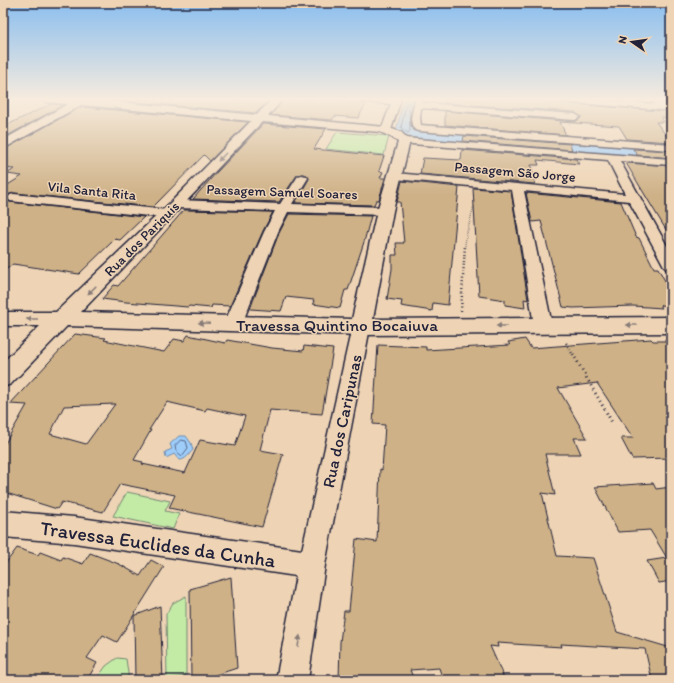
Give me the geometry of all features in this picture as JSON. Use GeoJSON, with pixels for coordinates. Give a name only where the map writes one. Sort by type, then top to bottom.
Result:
{"type":"FeatureCollection","features":[{"type":"Feature","properties":{"kind":"street"},"geometry":{"type":"LineString","coordinates":[[6,142],[26,131]]}},
{"type":"Feature","properties":{"kind":"street","name":"Rua dos Pariquis"},"geometry":{"type":"LineString","coordinates":[[3,378],[172,209],[248,131]]}},
{"type":"Feature","properties":{"kind":"street"},"geometry":{"type":"LineString","coordinates":[[388,131],[397,135],[404,141],[671,162]]}},
{"type":"Feature","properties":{"kind":"street"},"geometry":{"type":"LineString","coordinates":[[458,131],[671,147]]}},
{"type":"Feature","properties":{"kind":"street"},"geometry":{"type":"LineString","coordinates":[[582,131],[587,140]]}},
{"type":"Feature","properties":{"kind":"street","name":"Rua dos Caripunas"},"geometry":{"type":"LineString","coordinates":[[292,680],[312,565],[361,326],[385,211],[404,141]]}},
{"type":"Feature","properties":{"kind":"street"},"geometry":{"type":"LineString","coordinates":[[612,157],[632,198],[671,266]]}},
{"type":"Feature","properties":{"kind":"street","name":"Passagem São Jorge"},"geometry":{"type":"LineString","coordinates":[[395,176],[632,198]]}},
{"type":"Feature","properties":{"kind":"street"},"geometry":{"type":"LineString","coordinates":[[233,324],[271,232],[302,178]]}},
{"type":"Feature","properties":{"kind":"street"},"geometry":{"type":"LineString","coordinates":[[517,187],[543,325]]}},
{"type":"Feature","properties":{"kind":"street","name":"Vila Santa Rita"},"geometry":{"type":"LineString","coordinates":[[14,198],[172,209]]}},
{"type":"Feature","properties":{"kind":"street","name":"Passagem Samuel Soares"},"geometry":{"type":"LineString","coordinates":[[172,209],[284,207],[385,211]]}},
{"type":"Feature","properties":{"kind":"street","name":"Travessa Quintino Bocaiuva"},"geometry":{"type":"LineString","coordinates":[[3,319],[361,326],[671,325]]}},
{"type":"Feature","properties":{"kind":"street","name":"Travessa Euclides da Cunha"},"geometry":{"type":"LineString","coordinates":[[3,524],[74,530],[312,565]]}},
{"type":"Feature","properties":{"kind":"path"},"geometry":{"type":"LineString","coordinates":[[460,326],[466,236],[474,206]]}},
{"type":"Feature","properties":{"kind":"path"},"geometry":{"type":"LineString","coordinates":[[566,343],[613,424]]}},
{"type":"Feature","properties":{"kind":"green space"},"geometry":{"type":"Polygon","coordinates":[[[337,132],[389,136],[384,155],[326,149],[337,132]]]}},
{"type":"Feature","properties":{"kind":"green space"},"geometry":{"type":"Polygon","coordinates":[[[127,492],[170,501],[165,511],[179,514],[173,529],[113,516],[127,492]]]}},
{"type":"Feature","properties":{"kind":"green space"},"geometry":{"type":"Polygon","coordinates":[[[186,596],[186,676],[167,679],[166,614],[173,603],[186,596]]]}},
{"type":"Feature","properties":{"kind":"green space"},"geometry":{"type":"Polygon","coordinates":[[[117,658],[126,659],[129,680],[96,680],[106,666],[117,658]]]}},
{"type":"Feature","properties":{"kind":"water"},"geometry":{"type":"Polygon","coordinates":[[[396,131],[440,131],[671,151],[671,160],[417,139],[396,131]]]}},
{"type":"Feature","properties":{"kind":"water"},"geometry":{"type":"Polygon","coordinates":[[[179,436],[186,436],[191,443],[193,450],[187,457],[181,460],[179,460],[174,454],[166,458],[165,452],[172,449],[170,444],[179,436]]]}},
{"type":"Feature","properties":{"kind":"building"},"geometry":{"type":"Polygon","coordinates":[[[3,131],[16,131],[3,138],[3,131]]]}},
{"type":"Feature","properties":{"kind":"building"},"geometry":{"type":"Polygon","coordinates":[[[38,131],[239,131],[210,161],[204,155],[153,207],[14,193],[10,194],[7,199],[10,202],[144,217],[120,240],[115,239],[79,274],[13,264],[3,272],[3,188],[22,176],[7,174],[14,169],[3,168],[3,150],[38,131]]]}},
{"type":"Feature","properties":{"kind":"building"},"geometry":{"type":"Polygon","coordinates":[[[256,131],[325,131],[314,149],[384,156],[379,171],[383,172],[380,178],[385,178],[379,200],[376,200],[374,205],[295,203],[309,179],[307,175],[302,174],[297,175],[279,202],[193,199],[256,131]]]}},
{"type":"Feature","properties":{"kind":"building"},"geometry":{"type":"Polygon","coordinates":[[[516,131],[564,131],[566,135],[516,131]]]}},
{"type":"Feature","properties":{"kind":"building"},"geometry":{"type":"Polygon","coordinates":[[[622,131],[663,131],[671,142],[627,139],[622,131]]]}},
{"type":"Feature","properties":{"kind":"building"},"geometry":{"type":"Polygon","coordinates":[[[464,136],[570,144],[572,150],[463,141],[464,136]]]}},
{"type":"Feature","properties":{"kind":"building"},"geometry":{"type":"Polygon","coordinates":[[[633,149],[671,151],[671,158],[637,155],[633,149]]]}},
{"type":"Feature","properties":{"kind":"building"},"geometry":{"type":"Polygon","coordinates":[[[462,150],[576,159],[579,164],[537,160],[539,165],[531,165],[535,184],[420,174],[423,158],[461,160],[462,150]]]}},
{"type":"Feature","properties":{"kind":"building"},"geometry":{"type":"Polygon","coordinates":[[[626,163],[671,166],[671,238],[651,205],[626,163]]]}},
{"type":"Feature","properties":{"kind":"building"},"geometry":{"type":"Polygon","coordinates":[[[402,181],[459,187],[448,305],[433,303],[432,311],[401,306],[402,301],[387,299],[392,269],[392,255],[397,255],[396,243],[404,243],[400,202],[397,202],[402,181]]]}},
{"type":"Feature","properties":{"kind":"building"},"geometry":{"type":"Polygon","coordinates":[[[473,188],[511,191],[528,300],[524,299],[525,308],[505,305],[505,300],[479,296],[473,188]]]}},
{"type":"Feature","properties":{"kind":"building"},"geometry":{"type":"Polygon","coordinates":[[[526,193],[621,202],[636,237],[639,238],[654,268],[658,268],[671,292],[671,306],[660,305],[662,308],[633,306],[563,307],[541,221],[532,222],[526,193]]]}},
{"type":"Feature","properties":{"kind":"building"},"geometry":{"type":"Polygon","coordinates":[[[184,210],[273,212],[230,306],[212,305],[211,308],[188,307],[102,299],[114,285],[118,286],[184,210]]]}},
{"type":"Feature","properties":{"kind":"building"},"geometry":{"type":"Polygon","coordinates":[[[289,214],[371,216],[348,290],[345,290],[340,308],[313,304],[314,300],[286,297],[281,311],[250,309],[279,233],[289,214]]]}},
{"type":"Feature","properties":{"kind":"building"},"geometry":{"type":"Polygon","coordinates":[[[75,334],[106,338],[104,340],[164,352],[174,339],[184,341],[188,335],[225,343],[227,340],[272,348],[303,351],[304,346],[333,349],[322,414],[270,410],[260,450],[283,454],[262,527],[169,508],[175,495],[120,484],[103,512],[62,502],[57,509],[3,492],[3,447],[27,405],[10,404],[75,334]],[[167,402],[149,430],[151,430],[134,460],[143,462],[142,464],[185,473],[200,440],[235,446],[245,416],[207,408],[205,411],[167,402]],[[115,404],[64,406],[50,434],[86,444],[115,404]]]}},
{"type":"Feature","properties":{"kind":"building"},"geometry":{"type":"Polygon","coordinates":[[[525,339],[531,348],[651,339],[653,341],[671,341],[671,458],[632,459],[621,438],[633,438],[597,383],[558,388],[587,438],[574,438],[581,454],[545,454],[555,495],[542,493],[557,556],[593,558],[617,632],[671,648],[671,680],[652,680],[645,649],[561,644],[562,647],[497,643],[498,647],[490,646],[505,680],[443,680],[439,668],[410,670],[414,680],[339,680],[340,642],[344,611],[349,611],[356,539],[377,542],[380,469],[382,470],[385,425],[373,424],[378,345],[426,347],[426,350],[510,345],[508,342],[525,339]]]}},
{"type":"Feature","properties":{"kind":"building"},"geometry":{"type":"Polygon","coordinates":[[[653,483],[656,489],[671,487],[671,581],[659,583],[647,561],[667,558],[650,530],[618,532],[595,487],[653,483]]]}},
{"type":"Feature","properties":{"kind":"building"},"geometry":{"type":"Polygon","coordinates":[[[17,548],[38,555],[40,552],[61,560],[63,557],[83,564],[90,553],[119,564],[140,576],[151,560],[164,567],[117,642],[103,635],[87,658],[97,663],[87,680],[3,680],[3,567],[17,548]]]}},
{"type":"Feature","properties":{"kind":"building"},"geometry":{"type":"Polygon","coordinates":[[[231,577],[237,668],[200,680],[191,680],[190,589],[231,577]]]}},
{"type":"Feature","properties":{"kind":"building"},"geometry":{"type":"Polygon","coordinates":[[[160,606],[163,680],[135,680],[134,616],[160,606]]]}}]}
